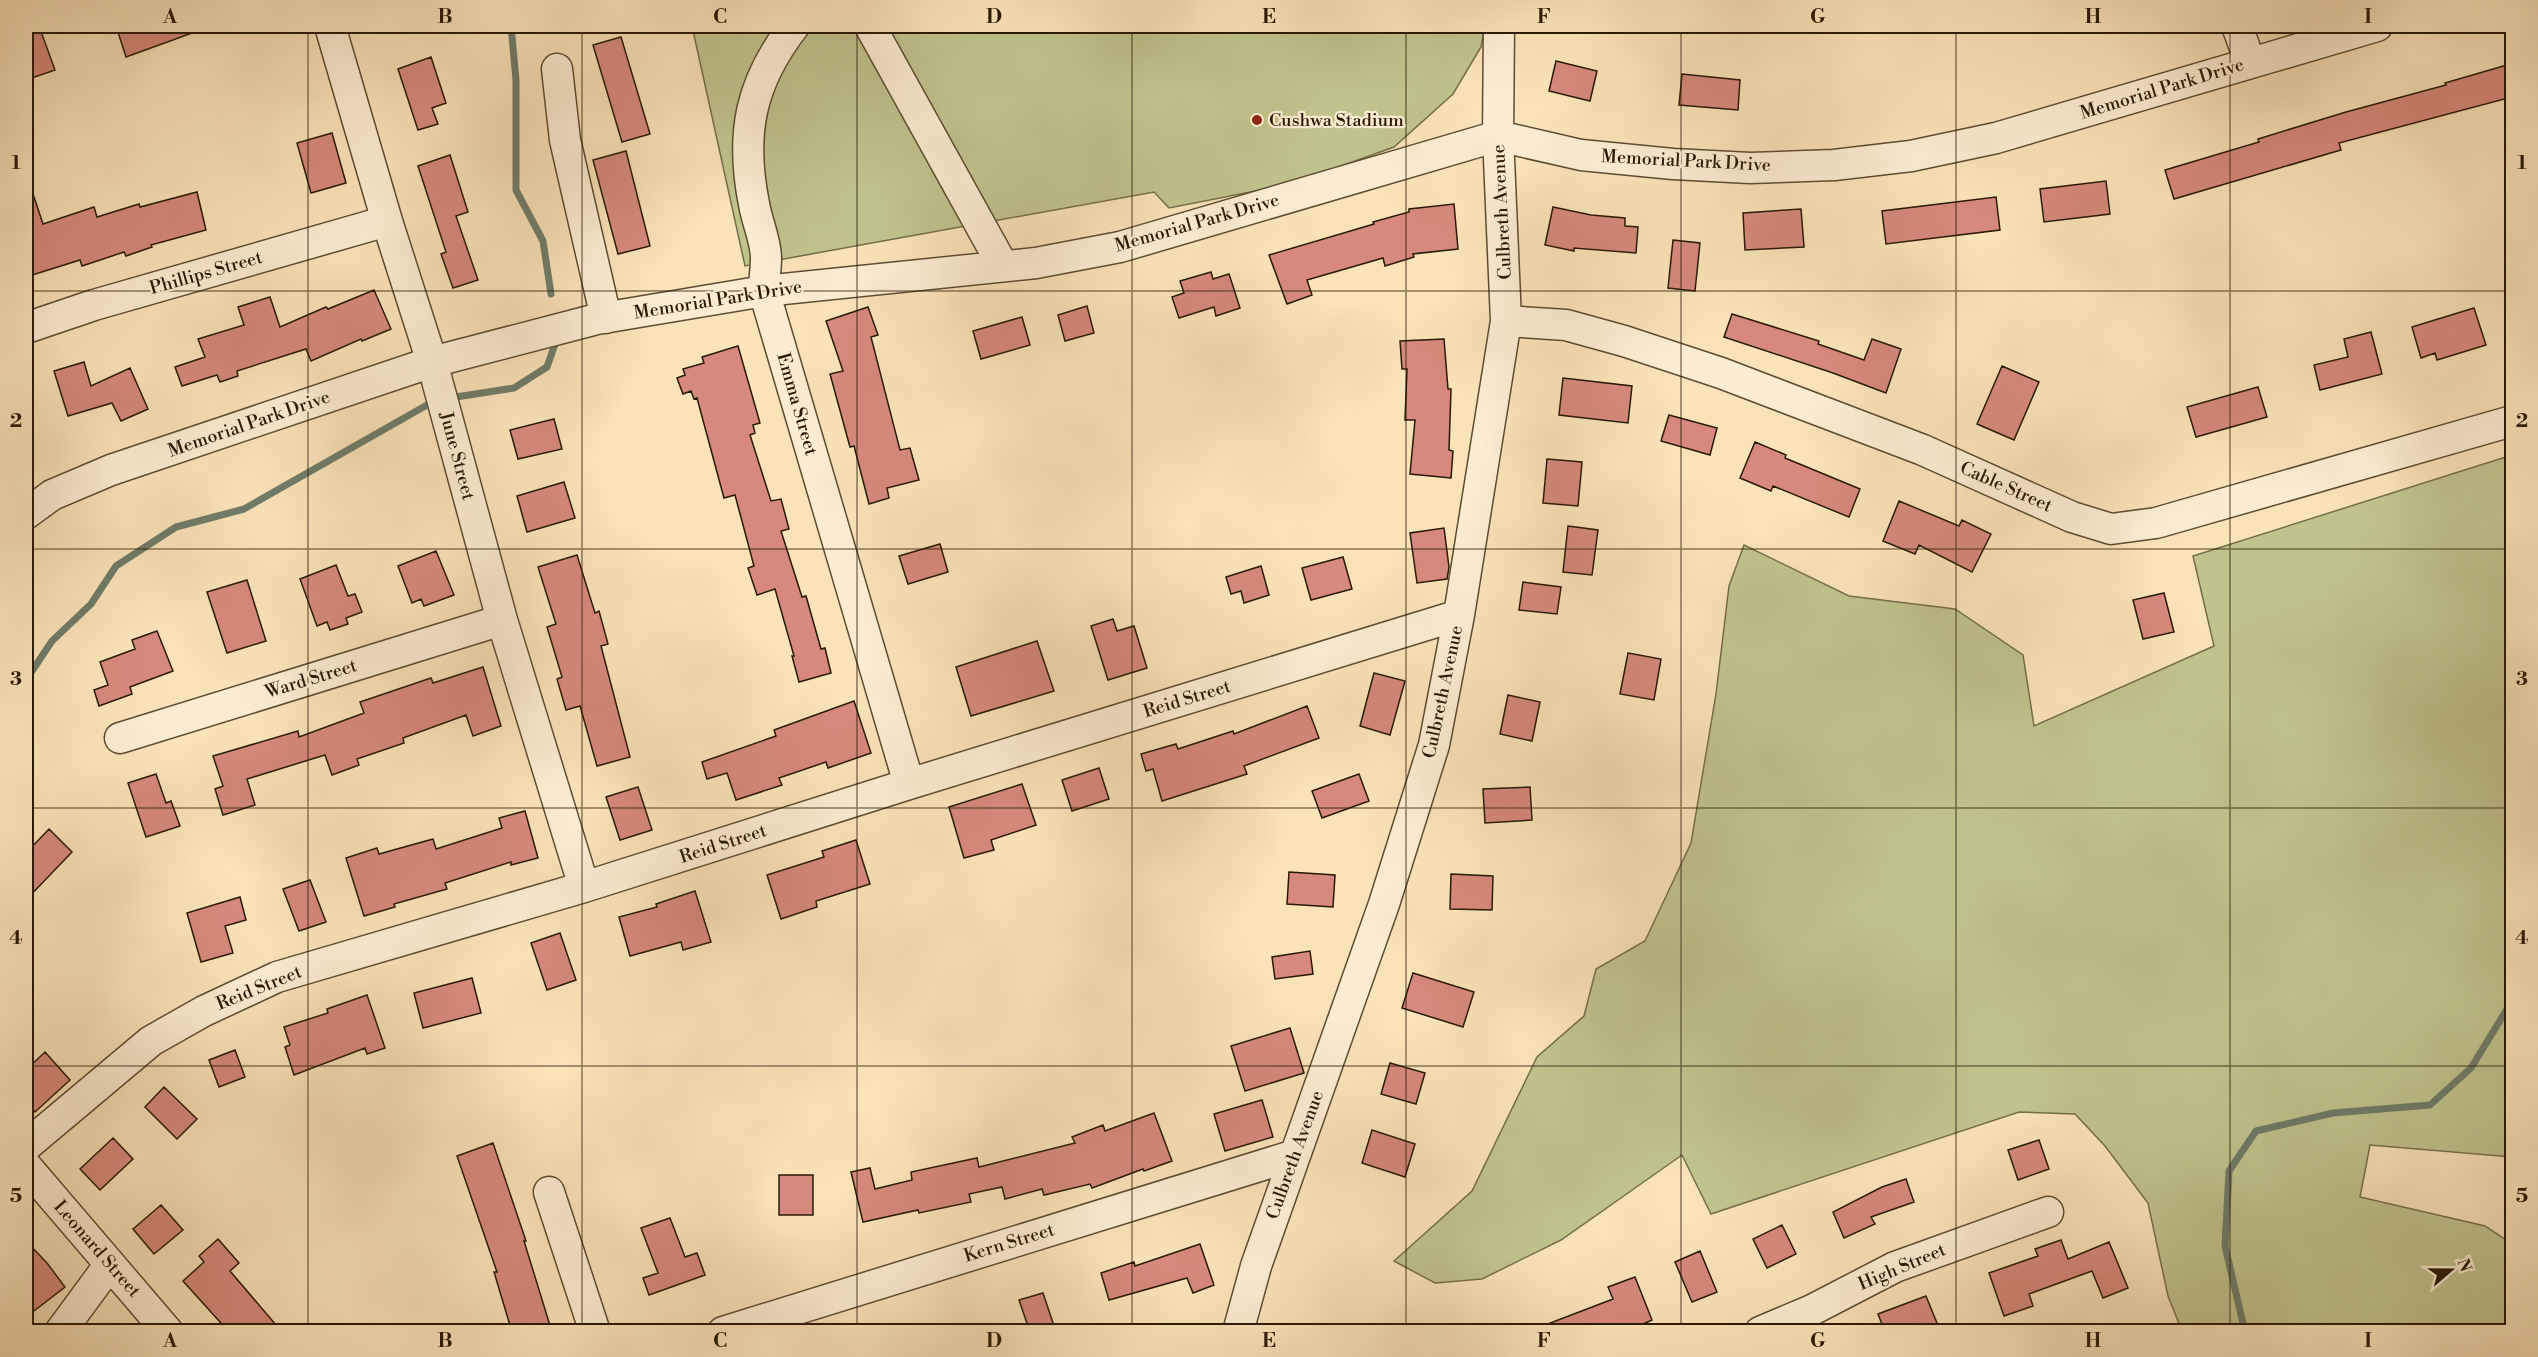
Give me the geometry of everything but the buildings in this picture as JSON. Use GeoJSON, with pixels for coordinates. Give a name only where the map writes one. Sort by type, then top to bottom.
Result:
{"type":"FeatureCollection","features":[{"type":"Feature","properties":{"kind":"street","name":"June Street"},"geometry":{"type":"LineString","coordinates":[[330,26],[387,221],[432,362],[502,620],[584,887]]}},
{"type":"Feature","properties":{"kind":"street","name":"Emma Street"},"geometry":{"type":"LineString","coordinates":[[794,26],[777,47],[757,91],[747,131],[753,203],[766,257],[764,291],[909,784]]}},
{"type":"Feature","properties":{"kind":"street"},"geometry":{"type":"LineString","coordinates":[[870,26],[1003,266]]}},
{"type":"Feature","properties":{"kind":"street","name":"Culbreth Avenue"},"geometry":{"type":"LineString","coordinates":[[1238,1332],[1256,1266],[1384,904],[1430,756],[1459,615],[1506,321],[1498,136],[1499,26]]}},
{"type":"Feature","properties":{"kind":"street"},"geometry":{"type":"LineString","coordinates":[[2237,26],[2250,62]]}},
{"type":"Feature","properties":{"kind":"street","name":"Memorial Park Drive"},"geometry":{"type":"LineString","coordinates":[[26,514],[51,495],[111,471],[432,362],[606,318],[764,291],[1036,263],[1120,247],[1498,136],[1581,155],[1673,164],[1750,168],[1834,165],[1911,156],[1996,138],[2377,26]]}},
{"type":"Feature","properties":{"kind":"street"},"geometry":{"type":"LineString","coordinates":[[557,69],[565,140],[606,318]]}},
{"type":"Feature","properties":{"kind":"street","name":"Phillips Street"},"geometry":{"type":"LineString","coordinates":[[26,328],[94,305],[387,221]]}},
{"type":"Feature","properties":{"kind":"street","name":"Cable Street"},"geometry":{"type":"LineString","coordinates":[[1506,321],[1566,325],[1624,341],[1721,373],[1923,450],[2072,517],[2111,529],[2156,523],[2512,421]]}},
{"type":"Feature","properties":{"kind":"street","name":"Reid Street"},"geometry":{"type":"LineString","coordinates":[[26,1146],[151,1041],[225,1001],[277,977],[584,887],[909,784],[1459,615]]}},
{"type":"Feature","properties":{"kind":"street","name":"Ward Street"},"geometry":{"type":"LineString","coordinates":[[120,738],[502,620]]}},
{"type":"Feature","properties":{"kind":"street","name":"Kern Street"},"geometry":{"type":"LineString","coordinates":[[723,1332],[1295,1155]]}},
{"type":"Feature","properties":{"kind":"street","name":"Leonard Street"},"geometry":{"type":"LineString","coordinates":[[26,1166],[168,1332]]}},
{"type":"Feature","properties":{"kind":"street"},"geometry":{"type":"LineString","coordinates":[[549,1192],[595,1332]]}},
{"type":"Feature","properties":{"kind":"street","name":"High Street"},"geometry":{"type":"LineString","coordinates":[[1760,1332],[1816,1321],[1894,1267],[2048,1212]]}},
{"type":"Feature","properties":{"kind":"street"},"geometry":{"type":"LineString","coordinates":[[60,1332],[110,1264]]}},
{"type":"Feature","properties":{"kind":"green space"},"geometry":{"type":"Polygon","coordinates":[[[692,26],[1485,26],[1481,47],[1453,94],[1394,147],[1291,184],[1169,208],[1154,192],[745,266],[692,26]]]}},
{"type":"Feature","properties":{"kind":"green space"},"geometry":{"type":"Polygon","coordinates":[[[2512,455],[2512,1157],[2370,1145],[2360,1197],[2485,1226],[2512,1244],[2512,1331],[2182,1331],[2168,1296],[2148,1203],[2105,1146],[2075,1114],[2019,1112],[1711,1214],[1682,1155],[1561,1240],[1482,1279],[1435,1283],[1394,1261],[1472,1191],[1537,1057],[1584,1016],[1596,969],[1645,941],[1691,843],[1716,694],[1729,586],[1744,545],[1849,596],[1955,609],[2023,655],[2034,726],[2214,646],[2193,556],[2512,455]]]}},
{"type":"Feature","properties":{"kind":"waterway"},"geometry":{"type":"LineString","coordinates":[[511,26],[516,80],[516,190],[543,241],[551,294]]}},
{"type":"Feature","properties":{"kind":"waterway"},"geometry":{"type":"LineString","coordinates":[[456,397],[514,388],[547,367],[556,341]]}},
{"type":"Feature","properties":{"kind":"waterway"},"geometry":{"type":"LineString","coordinates":[[26,680],[52,641],[91,604],[116,566],[176,527],[244,509],[427,405]]}},
{"type":"Feature","properties":{"kind":"waterway"},"geometry":{"type":"LineString","coordinates":[[2245,1332],[2225,1246],[2229,1171],[2256,1131],[2333,1113],[2430,1105],[2471,1068],[2512,1001]]}},
{"type":"Feature","properties":{"kind":"place","name":"Cushwa Stadium"},"geometry":{"type":"Point","coordinates":[1257,120]}}]}
